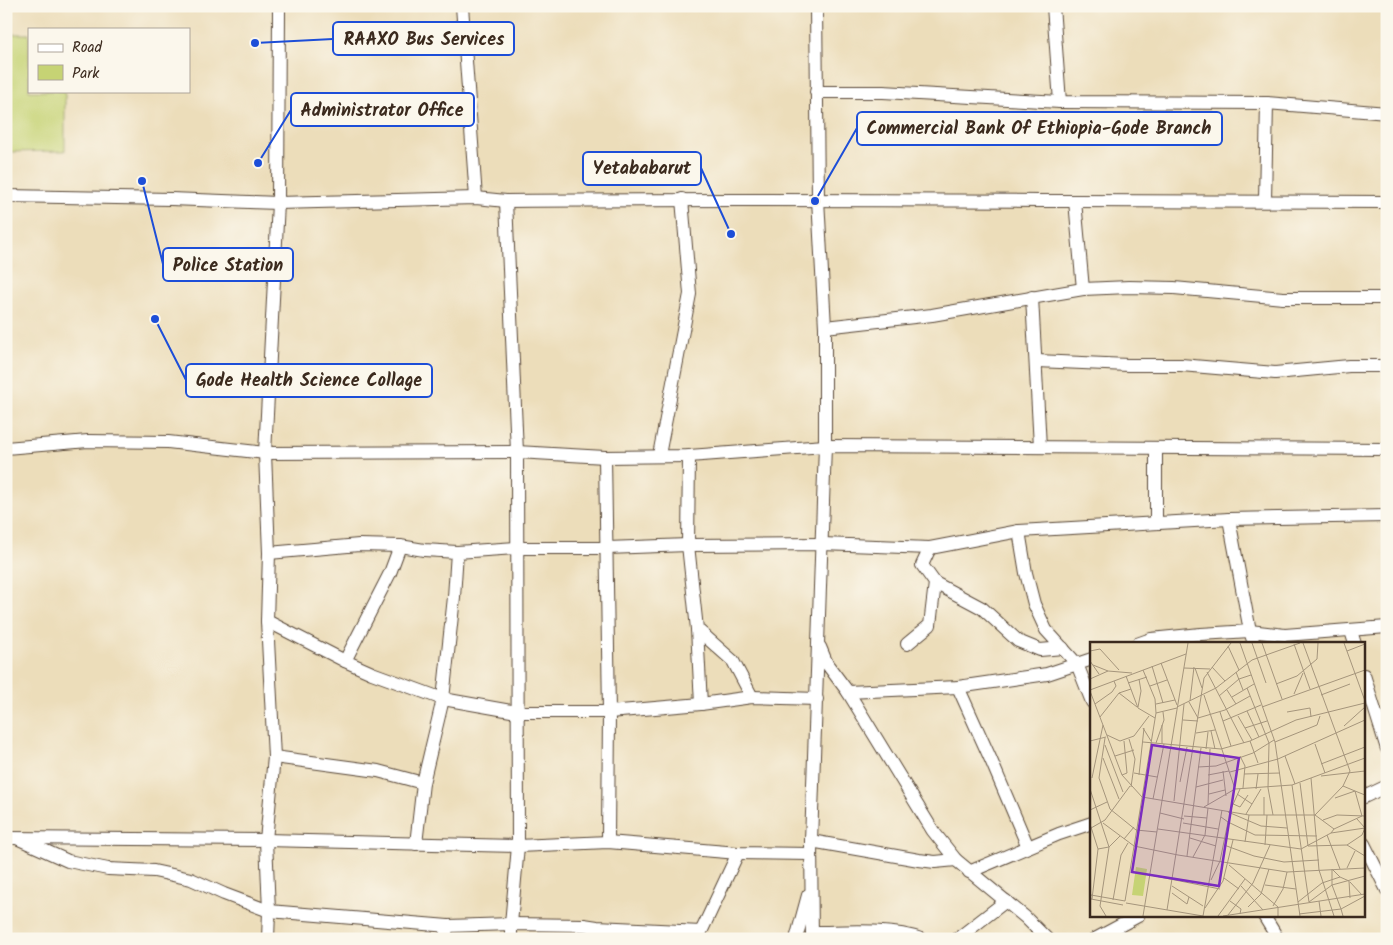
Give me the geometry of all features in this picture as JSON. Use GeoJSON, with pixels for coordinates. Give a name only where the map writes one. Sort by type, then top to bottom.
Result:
{"type":"FeatureCollection","features":[{"type":"Feature","properties":{"kind":"street"},"geometry":{"type":"LineString","coordinates":[[268,939],[269,911],[266,840],[274,757],[267,621],[269,553],[265,453],[278,204],[279,6]]}},
{"type":"Feature","properties":{"kind":"street"},"geometry":{"type":"LineString","coordinates":[[462,6],[476,198]]}},
{"type":"Feature","properties":{"kind":"street"},"geometry":{"type":"LineString","coordinates":[[816,6],[818,199],[825,327],[825,446],[811,847],[812,936],[854,932],[921,939]]}},
{"type":"Feature","properties":{"kind":"street"},"geometry":{"type":"LineString","coordinates":[[1053,6],[1060,102]]}},
{"type":"Feature","properties":{"kind":"street"},"geometry":{"type":"LineString","coordinates":[[816,92],[883,92],[1060,102],[1267,104],[1387,113]]}},
{"type":"Feature","properties":{"kind":"street"},"geometry":{"type":"LineString","coordinates":[[1265,200],[1267,104]]}},
{"type":"Feature","properties":{"kind":"street"},"geometry":{"type":"LineString","coordinates":[[6,196],[171,199],[278,204],[476,198],[506,201],[818,199],[1076,202],[1265,200],[1387,202]]}},
{"type":"Feature","properties":{"kind":"street"},"geometry":{"type":"LineString","coordinates":[[659,455],[690,294],[682,199]]}},
{"type":"Feature","properties":{"kind":"street"},"geometry":{"type":"LineString","coordinates":[[506,201],[517,452],[518,846],[511,939]]}},
{"type":"Feature","properties":{"kind":"street"},"geometry":{"type":"LineString","coordinates":[[1076,202],[1083,289]]}},
{"type":"Feature","properties":{"kind":"street"},"geometry":{"type":"LineString","coordinates":[[825,327],[932,315],[1083,289],[1174,288],[1283,298],[1387,298]]}},
{"type":"Feature","properties":{"kind":"street"},"geometry":{"type":"LineString","coordinates":[[1032,297],[1037,361],[1040,447]]}},
{"type":"Feature","properties":{"kind":"street"},"geometry":{"type":"LineString","coordinates":[[1037,361],[1181,366],[1275,373],[1349,366],[1387,366]]}},
{"type":"Feature","properties":{"kind":"street"},"geometry":{"type":"LineString","coordinates":[[6,448],[79,440],[168,442],[265,453],[517,452],[605,457],[689,456],[825,446],[1387,450]]}},
{"type":"Feature","properties":{"kind":"street"},"geometry":{"type":"LineString","coordinates":[[1156,449],[1156,524]]}},
{"type":"Feature","properties":{"kind":"street"},"geometry":{"type":"LineString","coordinates":[[689,456],[688,545],[697,629],[701,704]]}},
{"type":"Feature","properties":{"kind":"street"},"geometry":{"type":"LineString","coordinates":[[605,457],[609,712],[608,842]]}},
{"type":"Feature","properties":{"kind":"street"},"geometry":{"type":"LineString","coordinates":[[269,553],[360,545],[400,546],[457,552],[516,548],[607,548],[688,545],[822,544],[930,548],[1020,531],[1228,519],[1387,516]]}},
{"type":"Feature","properties":{"kind":"street"},"geometry":{"type":"LineString","coordinates":[[1228,519],[1252,638]]}},
{"type":"Feature","properties":{"kind":"street"},"geometry":{"type":"LineString","coordinates":[[1020,531],[1026,573],[1034,604],[1046,630],[1077,664],[1090,697]]}},
{"type":"Feature","properties":{"kind":"street"},"geometry":{"type":"LineString","coordinates":[[345,661],[390,573],[400,546]]}},
{"type":"Feature","properties":{"kind":"street"},"geometry":{"type":"LineString","coordinates":[[930,548],[922,565],[935,583],[982,608],[1018,641],[1040,650],[1063,648]]}},
{"type":"Feature","properties":{"kind":"street"},"geometry":{"type":"LineString","coordinates":[[416,844],[423,783],[443,699],[457,552]]}},
{"type":"Feature","properties":{"kind":"street"},"geometry":{"type":"LineString","coordinates":[[906,644],[930,625],[935,583]]}},
{"type":"Feature","properties":{"kind":"street"},"geometry":{"type":"LineString","coordinates":[[267,621],[372,673],[443,699],[517,712],[609,712],[701,704],[752,697],[817,699]]}},
{"type":"Feature","properties":{"kind":"street"},"geometry":{"type":"LineString","coordinates":[[1143,642],[1151,639],[1252,638],[1387,627]]}},
{"type":"Feature","properties":{"kind":"street"},"geometry":{"type":"LineString","coordinates":[[697,629],[733,661],[752,697]]}},
{"type":"Feature","properties":{"kind":"street"},"geometry":{"type":"LineString","coordinates":[[1351,631],[1354,642]]}},
{"type":"Feature","properties":{"kind":"street"},"geometry":{"type":"LineString","coordinates":[[818,642],[827,664],[848,692],[932,831],[956,860],[1025,916],[1047,939]]}},
{"type":"Feature","properties":{"kind":"street"},"geometry":{"type":"LineString","coordinates":[[848,692],[958,687],[1046,674],[1090,660]]}},
{"type":"Feature","properties":{"kind":"street"},"geometry":{"type":"LineString","coordinates":[[1366,681],[1387,749]]}},
{"type":"Feature","properties":{"kind":"street"},"geometry":{"type":"LineString","coordinates":[[958,687],[1028,847]]}},
{"type":"Feature","properties":{"kind":"street"},"geometry":{"type":"LineString","coordinates":[[274,757],[378,771],[423,783]]}},
{"type":"Feature","properties":{"kind":"street"},"geometry":{"type":"LineString","coordinates":[[1366,796],[1387,786]]}},
{"type":"Feature","properties":{"kind":"street"},"geometry":{"type":"LineString","coordinates":[[969,872],[1090,824]]}},
{"type":"Feature","properties":{"kind":"street"},"geometry":{"type":"LineString","coordinates":[[11,838],[266,840],[518,846],[608,842],[738,853],[811,847],[935,862],[956,860]]}},
{"type":"Feature","properties":{"kind":"street"},"geometry":{"type":"LineString","coordinates":[[11,838],[68,861],[108,869],[154,871],[192,879],[224,894],[269,911],[448,926],[511,924],[584,925],[597,928],[701,936],[738,853]]}},
{"type":"Feature","properties":{"kind":"street"},"geometry":{"type":"LineString","coordinates":[[1366,848],[1387,890]]}},
{"type":"Feature","properties":{"kind":"street"},"geometry":{"type":"LineString","coordinates":[[796,939],[812,877]]}},
{"type":"Feature","properties":{"kind":"street"},"geometry":{"type":"LineString","coordinates":[[957,939],[1006,901]]}},
{"type":"Feature","properties":{"kind":"street"},"geometry":{"type":"LineString","coordinates":[[1096,939],[1134,918]]}},
{"type":"Feature","properties":{"kind":"street"},"geometry":{"type":"LineString","coordinates":[[1265,918],[1278,939]]}},
{"type":"Feature","properties":{"kind":"street"},"geometry":{"type":"LineString","coordinates":[[444,939],[448,926]]}},
{"type":"Feature","properties":{"kind":"green space"},"geometry":{"type":"Polygon","coordinates":[[[6,34],[28,34],[28,92],[65,92],[65,151],[6,152],[6,34]]]}},
{"type":"Feature","properties":{"kind":"place","name":"RAAXO Bus Services"},"geometry":{"type":"Point","coordinates":[255,43]}},
{"type":"Feature","properties":{"kind":"place","name":"Administrator Office"},"geometry":{"type":"Point","coordinates":[258,163]}},
{"type":"Feature","properties":{"kind":"place","name":"Police Station"},"geometry":{"type":"Point","coordinates":[142,181]}},
{"type":"Feature","properties":{"kind":"place","name":"Commercial Bank Of Ethiopia-Gode Branch"},"geometry":{"type":"Point","coordinates":[815,201]}},
{"type":"Feature","properties":{"kind":"place","name":"Yetababarut"},"geometry":{"type":"Point","coordinates":[731,234]}},
{"type":"Feature","properties":{"kind":"place","name":"Gode Health Science Collage"},"geometry":{"type":"Point","coordinates":[155,319]}}]}
